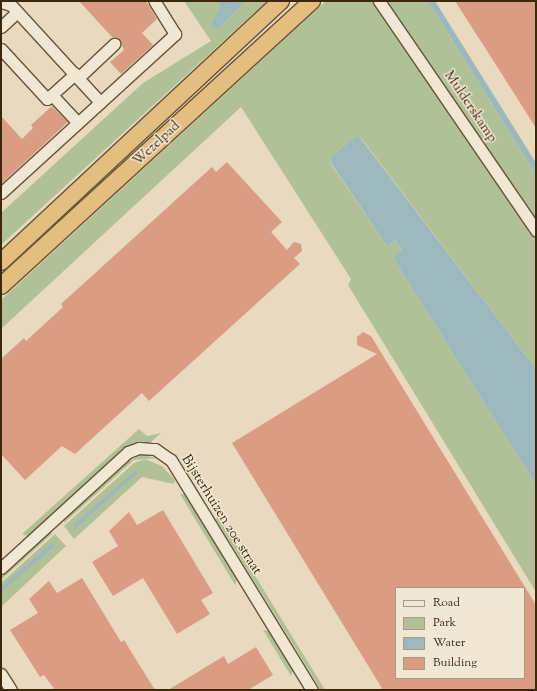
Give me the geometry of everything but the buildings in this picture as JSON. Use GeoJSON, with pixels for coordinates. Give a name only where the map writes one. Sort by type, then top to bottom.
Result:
{"type":"FeatureCollection","features":[{"type":"Feature","properties":{"kind":"highway","name":"Wezelpad"},"geometry":{"type":"LineString","coordinates":[[1,262],[281,1]]}},
{"type":"Feature","properties":{"kind":"highway","name":"Wezelpad"},"geometry":{"type":"LineString","coordinates":[[1,286],[312,1]]}},
{"type":"Feature","properties":{"kind":"street"},"geometry":{"type":"LineString","coordinates":[[1,193],[175,34],[154,1]]}},
{"type":"Feature","properties":{"kind":"street","name":"Mulderskamp"},"geometry":{"type":"LineString","coordinates":[[379,1],[536,230]]}},
{"type":"Feature","properties":{"kind":"street"},"geometry":{"type":"LineString","coordinates":[[1,2],[11,5],[18,12],[100,102]]}},
{"type":"Feature","properties":{"kind":"street"},"geometry":{"type":"LineString","coordinates":[[1,27],[18,12]]}},
{"type":"Feature","properties":{"kind":"street"},"geometry":{"type":"LineString","coordinates":[[1,49],[47,99],[114,44]]}},
{"type":"Feature","properties":{"kind":"street"},"geometry":{"type":"LineString","coordinates":[[52,95],[77,122]]}},
{"type":"Feature","properties":{"kind":"street","name":"Bijsterhuizen 20e straat"},"geometry":{"type":"LineString","coordinates":[[1,568],[128,452],[139,448],[156,450],[171,460],[312,690]]}},
{"type":"Feature","properties":{"kind":"street"},"geometry":{"type":"LineString","coordinates":[[1,674],[11,690]]}},
{"type":"Feature","properties":{"kind":"green space"},"geometry":{"type":"Polygon","coordinates":[[[184,1],[217,1],[221,7],[218,29],[246,1],[267,1],[1,245],[1,213],[143,83],[211,41],[184,1]]]}},
{"type":"Feature","properties":{"kind":"green space"},"geometry":{"type":"Polygon","coordinates":[[[326,1],[372,1],[536,239],[536,369],[361,138],[358,135],[330,157],[331,164],[387,246],[395,240],[402,250],[393,258],[536,485],[536,592],[348,285],[351,279],[241,107],[1,329],[1,300],[326,1]]]}},
{"type":"Feature","properties":{"kind":"green space"},"geometry":{"type":"Polygon","coordinates":[[[384,1],[428,1],[536,175],[536,221],[384,1]]]}},
{"type":"Feature","properties":{"kind":"green space"},"geometry":{"type":"Polygon","coordinates":[[[139,429],[147,436],[161,433],[151,442],[137,443],[124,449],[28,536],[22,534],[139,429]]]}},
{"type":"Feature","properties":{"kind":"green space"},"geometry":{"type":"Polygon","coordinates":[[[141,455],[158,458],[134,460],[64,523],[64,518],[124,464],[141,455]]]}},
{"type":"Feature","properties":{"kind":"green space"},"geometry":{"type":"Polygon","coordinates":[[[145,459],[162,466],[175,480],[174,484],[142,477],[74,539],[64,526],[134,463],[145,459]]]}},
{"type":"Feature","properties":{"kind":"green space"},"geometry":{"type":"Polygon","coordinates":[[[180,494],[185,494],[237,579],[235,585],[180,494]]]}},
{"type":"Feature","properties":{"kind":"green space"},"geometry":{"type":"Polygon","coordinates":[[[218,515],[325,690],[321,690],[216,519],[218,515]]]}},
{"type":"Feature","properties":{"kind":"green space"},"geometry":{"type":"Polygon","coordinates":[[[48,533],[53,533],[1,580],[1,575],[48,533]]]}},
{"type":"Feature","properties":{"kind":"green space"},"geometry":{"type":"Polygon","coordinates":[[[55,534],[66,546],[1,607],[1,583],[55,534]]]}},
{"type":"Feature","properties":{"kind":"green space"},"geometry":{"type":"Polygon","coordinates":[[[263,630],[269,631],[293,671],[291,676],[263,630]]]}},
{"type":"Feature","properties":{"kind":"water"},"geometry":{"type":"Polygon","coordinates":[[[217,1],[246,1],[218,29],[211,24],[221,7],[217,1]]]}},
{"type":"Feature","properties":{"kind":"water"},"geometry":{"type":"Polygon","coordinates":[[[428,1],[435,1],[536,163],[536,175],[428,1]]]}},
{"type":"Feature","properties":{"kind":"water"},"geometry":{"type":"Polygon","coordinates":[[[358,135],[536,369],[536,485],[393,258],[402,250],[395,240],[387,246],[331,163],[330,157],[358,135]]]}},
{"type":"Feature","properties":{"kind":"water"},"geometry":{"type":"Polygon","coordinates":[[[135,471],[138,473],[74,529],[73,525],[135,471]]]}},
{"type":"Feature","properties":{"kind":"water"},"geometry":{"type":"Polygon","coordinates":[[[52,543],[55,546],[1,592],[1,587],[52,543]]]}}]}
